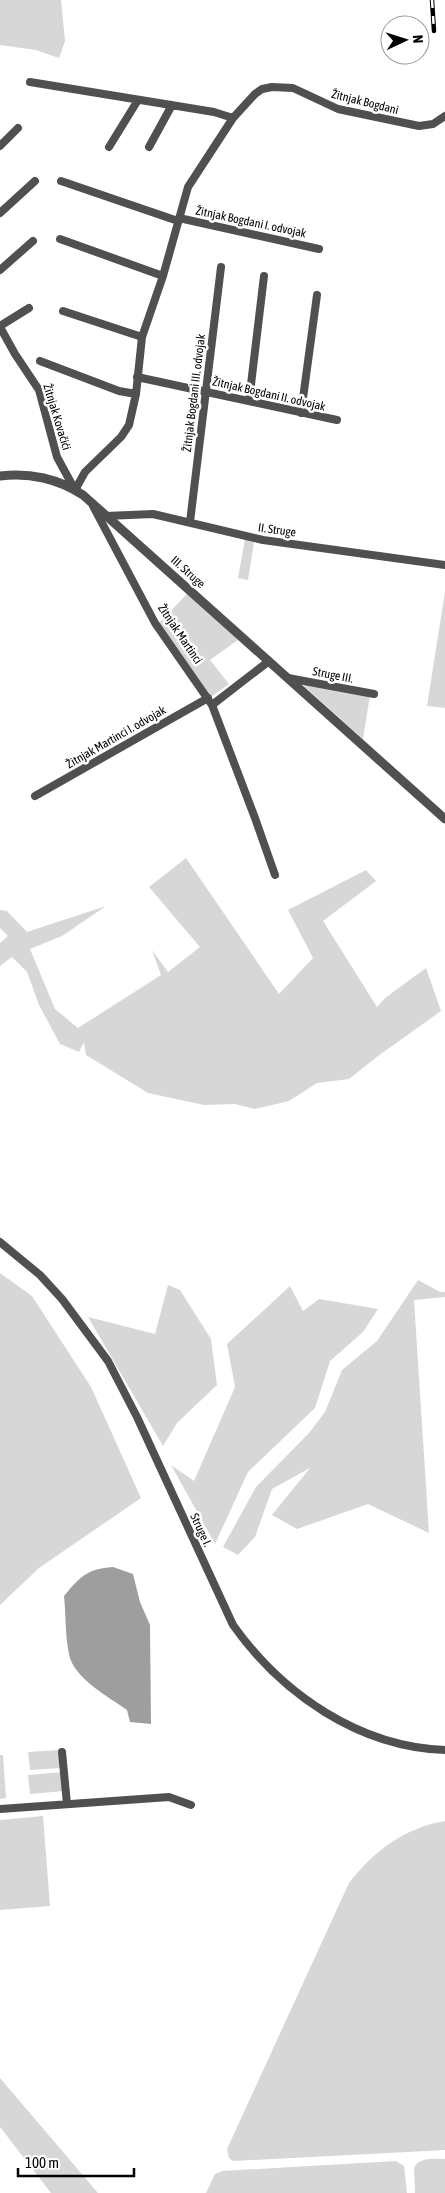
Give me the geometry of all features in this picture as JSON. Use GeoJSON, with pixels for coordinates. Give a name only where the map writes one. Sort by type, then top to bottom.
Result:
{"type":"FeatureCollection","features":[{"type":"Feature","properties":{"kind":"street"},"geometry":{"type":"LineString","coordinates":[[30,82],[214,112],[233,118]]}},
{"type":"Feature","properties":{"kind":"street","name":"Žitnjak Bogdani"},"geometry":{"type":"LineString","coordinates":[[75,490],[85,472],[125,431],[131,419],[136,394],[142,337],[163,276],[188,187],[233,118],[255,94],[262,89],[285,86],[338,109],[419,126],[433,124],[445,116]]}},
{"type":"Feature","properties":{"kind":"street"},"geometry":{"type":"LineString","coordinates":[[109,147],[138,100]]}},
{"type":"Feature","properties":{"kind":"street"},"geometry":{"type":"LineString","coordinates":[[150,147],[172,105]]}},
{"type":"Feature","properties":{"kind":"street"},"geometry":{"type":"LineString","coordinates":[[0,146],[18,128]]}},
{"type":"Feature","properties":{"kind":"street"},"geometry":{"type":"LineString","coordinates":[[61,180],[178,220]]}},
{"type":"Feature","properties":{"kind":"street"},"geometry":{"type":"LineString","coordinates":[[0,213],[35,181]]}},
{"type":"Feature","properties":{"kind":"street","name":"Žitnjak Bogdani I. odvojak"},"geometry":{"type":"LineString","coordinates":[[178,220],[319,249]]}},
{"type":"Feature","properties":{"kind":"street"},"geometry":{"type":"LineString","coordinates":[[60,239],[163,276]]}},
{"type":"Feature","properties":{"kind":"street"},"geometry":{"type":"LineString","coordinates":[[0,270],[33,241]]}},
{"type":"Feature","properties":{"kind":"street","name":"Žitnjak Bogdani III. odvojak"},"geometry":{"type":"LineString","coordinates":[[190,522],[221,267]]}},
{"type":"Feature","properties":{"kind":"street"},"geometry":{"type":"LineString","coordinates":[[249,401],[264,276]]}},
{"type":"Feature","properties":{"kind":"street"},"geometry":{"type":"LineString","coordinates":[[301,413],[317,295]]}},
{"type":"Feature","properties":{"kind":"street","name":"Žitnjak Kovačići"},"geometry":{"type":"LineString","coordinates":[[29,308],[0,326],[22,366],[40,390],[57,457],[75,490]]}},
{"type":"Feature","properties":{"kind":"street"},"geometry":{"type":"LineString","coordinates":[[63,311],[142,337]]}},
{"type":"Feature","properties":{"kind":"street"},"geometry":{"type":"LineString","coordinates":[[40,362],[119,391],[136,394]]}},
{"type":"Feature","properties":{"kind":"street","name":"Žitnjak Bogdani II. odvojak"},"geometry":{"type":"LineString","coordinates":[[137,378],[338,420]]}},
{"type":"Feature","properties":{"kind":"street","name":"Žitnjak Martinci"},"geometry":{"type":"LineString","coordinates":[[0,476],[28,475],[64,485],[75,490],[91,502],[155,623],[210,701],[256,818],[275,875]]}},
{"type":"Feature","properties":{"kind":"street","name":"III. Struge"},"geometry":{"type":"LineString","coordinates":[[91,502],[445,818]]}},
{"type":"Feature","properties":{"kind":"street","name":"II. Struge"},"geometry":{"type":"LineString","coordinates":[[106,516],[153,514],[263,540],[445,565]]}},
{"type":"Feature","properties":{"kind":"street"},"geometry":{"type":"LineString","coordinates":[[210,701],[269,661]]}},
{"type":"Feature","properties":{"kind":"street","name":"Struge III."},"geometry":{"type":"LineString","coordinates":[[288,678],[374,694]]}},
{"type":"Feature","properties":{"kind":"street","name":"Žitnjak Martinci I. odvojak"},"geometry":{"type":"LineString","coordinates":[[36,796],[210,701]]}},
{"type":"Feature","properties":{"kind":"street","name":"Struge I."},"geometry":{"type":"LineString","coordinates":[[0,1242],[40,1275],[72,1312],[108,1361],[137,1417],[233,1625],[245,1642],[291,1689],[323,1711],[362,1733],[420,1749],[445,1750]]}},
{"type":"Feature","properties":{"kind":"street"},"geometry":{"type":"LineString","coordinates":[[62,1752],[67,1804]]}},
{"type":"Feature","properties":{"kind":"street"},"geometry":{"type":"LineString","coordinates":[[0,1810],[169,1797],[192,1805]]}},
{"type":"Feature","properties":{"kind":"shaded area"},"geometry":{"type":"Polygon","coordinates":[[[0,0],[61,0],[65,41],[59,58],[36,50],[0,45],[0,0]]]}},
{"type":"Feature","properties":{"kind":"shaded area"},"geometry":{"type":"Polygon","coordinates":[[[245,539],[254,542],[248,580],[238,578],[245,539]]]}},
{"type":"Feature","properties":{"kind":"shaded area"},"geometry":{"type":"Polygon","coordinates":[[[445,592],[445,708],[427,706],[445,592]]]}},
{"type":"Feature","properties":{"kind":"shaded area"},"geometry":{"type":"Polygon","coordinates":[[[188,593],[238,640],[210,660],[229,684],[211,697],[158,624],[188,593]]]}},
{"type":"Feature","properties":{"kind":"shaded area"},"geometry":{"type":"Polygon","coordinates":[[[306,682],[370,695],[363,739],[304,686],[306,682]]]}},
{"type":"Feature","properties":{"kind":"shaded area"},"geometry":{"type":"Polygon","coordinates":[[[186,858],[279,994],[313,958],[288,910],[366,870],[376,881],[323,921],[377,1007],[385,998],[426,968],[441,1011],[349,1079],[317,1083],[289,1101],[255,1109],[235,1104],[204,1105],[148,1093],[86,1055],[84,1042],[79,1052],[60,1044],[39,1005],[27,972],[12,957],[0,966],[0,943],[8,936],[0,928],[0,910],[7,911],[27,932],[106,906],[62,936],[30,949],[55,1009],[78,1028],[161,975],[152,950],[168,972],[200,947],[149,887],[186,858]]]}},
{"type":"Feature","properties":{"kind":"shaded area"},"geometry":{"type":"Polygon","coordinates":[[[0,1273],[32,1296],[91,1387],[141,1498],[39,1568],[0,1605],[0,1273]]]}},
{"type":"Feature","properties":{"kind":"shaded area"},"geometry":{"type":"Polygon","coordinates":[[[418,1280],[440,1292],[445,1292],[445,1297],[414,1300],[429,1533],[368,1504],[297,1529],[272,1515],[310,1468],[272,1489],[255,1537],[238,1555],[223,1547],[256,1487],[309,1433],[325,1412],[342,1370],[377,1341],[418,1280]]]}},
{"type":"Feature","properties":{"kind":"shaded area"},"geometry":{"type":"Polygon","coordinates":[[[168,1285],[180,1290],[211,1339],[217,1385],[177,1423],[163,1446],[88,1317],[155,1334],[168,1285]]]}},
{"type":"Feature","properties":{"kind":"shaded area"},"geometry":{"type":"Polygon","coordinates":[[[290,1286],[303,1311],[319,1299],[378,1309],[363,1332],[330,1361],[315,1408],[248,1472],[215,1544],[171,1465],[194,1481],[235,1387],[227,1344],[290,1286]]]}},
{"type":"Feature","properties":{"kind":"shaded area"},"geometry":{"type":"Polygon","coordinates":[[[113,1567],[133,1574],[140,1602],[150,1625],[151,1724],[130,1722],[127,1710],[84,1679],[72,1663],[69,1654],[64,1596],[85,1575],[104,1568],[113,1567]]]}},
{"type":"Feature","properties":{"kind":"shaded area"},"geometry":{"type":"Polygon","coordinates":[[[60,1750],[61,1768],[30,1770],[28,1752],[60,1750]]]}},
{"type":"Feature","properties":{"kind":"shaded area"},"geometry":{"type":"Polygon","coordinates":[[[0,1755],[3,1755],[6,1798],[0,1799],[0,1755]]]}},
{"type":"Feature","properties":{"kind":"shaded area"},"geometry":{"type":"Polygon","coordinates":[[[63,1772],[64,1791],[30,1794],[28,1775],[63,1772]]]}},
{"type":"Feature","properties":{"kind":"shaded area"},"geometry":{"type":"Polygon","coordinates":[[[43,1816],[50,1906],[0,1910],[0,1820],[43,1816]]]}},
{"type":"Feature","properties":{"kind":"shaded area"},"geometry":{"type":"Polygon","coordinates":[[[445,1821],[445,2150],[233,2161],[229,2158],[227,2149],[349,1883],[380,1851],[403,1835],[430,1824],[445,1821]]]}},
{"type":"Feature","properties":{"kind":"shaded area"},"geometry":{"type":"Polygon","coordinates":[[[0,2078],[98,2193],[51,2193],[0,2127],[0,2078]]]}},
{"type":"Feature","properties":{"kind":"shaded area"},"geometry":{"type":"Polygon","coordinates":[[[427,2159],[445,2159],[445,2193],[415,2193],[414,2168],[416,2164],[427,2159]]]}},
{"type":"Feature","properties":{"kind":"shaded area"},"geometry":{"type":"Polygon","coordinates":[[[396,2161],[404,2166],[407,2193],[206,2193],[215,2174],[222,2171],[396,2161]]]}},
{"type":"Feature","properties":{"kind":"railway"},"geometry":{"type":"LineString","coordinates":[[432,0],[434,31]]}}]}
